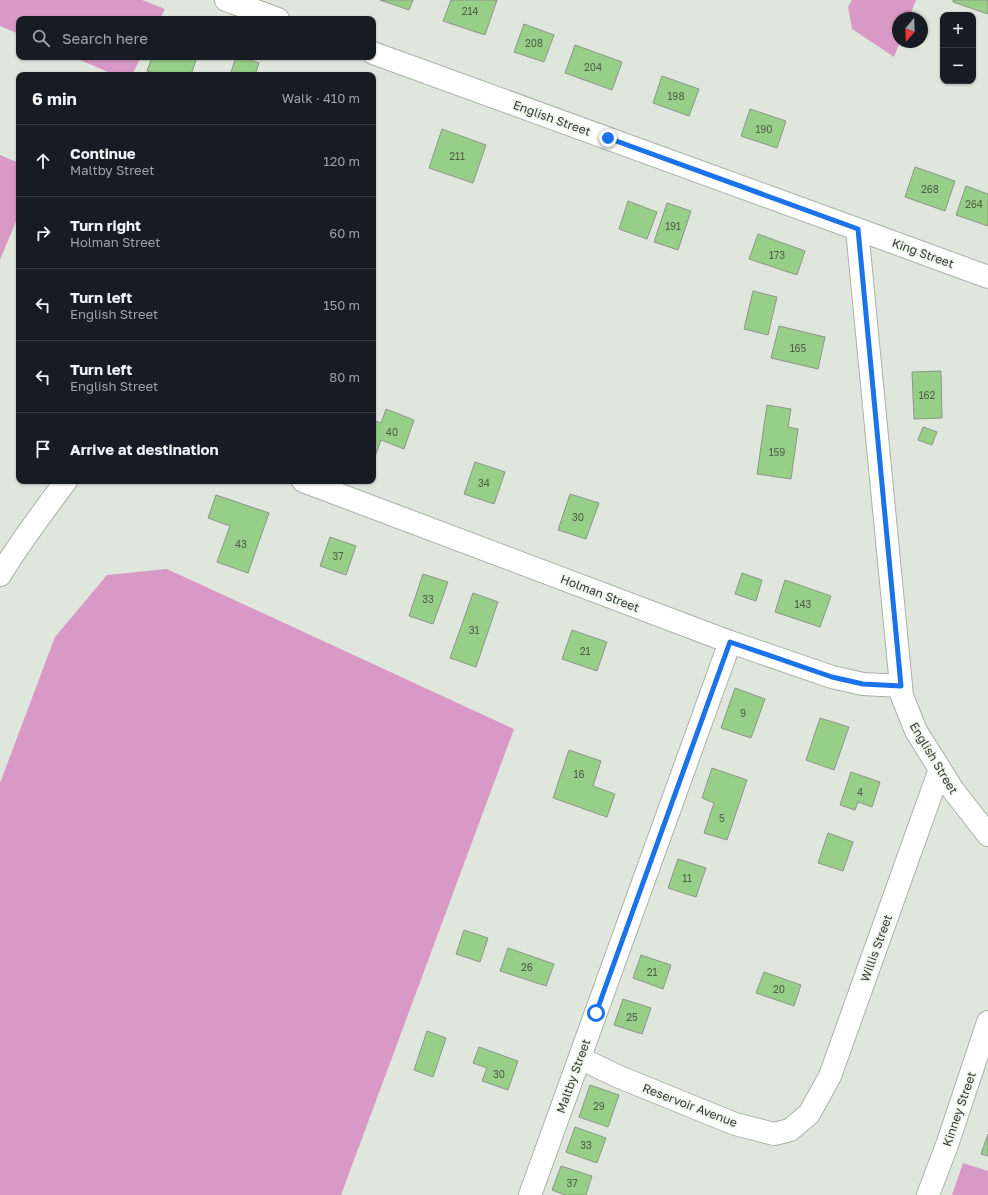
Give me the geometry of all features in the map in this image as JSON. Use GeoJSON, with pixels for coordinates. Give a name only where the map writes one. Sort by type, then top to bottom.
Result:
{"type":"FeatureCollection","features":[{"type":"Feature","properties":{"kind":"street"},"geometry":{"type":"LineString","coordinates":[[226,0],[270,16]]}},
{"type":"Feature","properties":{"kind":"street","name":"English Street"},"geometry":{"type":"LineString","coordinates":[[376,54],[858,229],[902,696],[916,731],[953,790],[988,835]]}},
{"type":"Feature","properties":{"kind":"street","name":"King Street"},"geometry":{"type":"LineString","coordinates":[[858,229],[988,277]]}},
{"type":"Feature","properties":{"kind":"street"},"geometry":{"type":"LineString","coordinates":[[0,575],[41,514],[64,484]]}},
{"type":"Feature","properties":{"kind":"street","name":"Holman Street"},"geometry":{"type":"LineString","coordinates":[[311,484],[730,642],[832,677],[863,684],[901,686]]}},
{"type":"Feature","properties":{"kind":"street","name":"Maltby Street"},"geometry":{"type":"LineString","coordinates":[[530,1195],[730,642]]}},
{"type":"Feature","properties":{"kind":"street","name":"Willis Street"},"geometry":{"type":"LineString","coordinates":[[802,1120],[809,1114],[830,1076],[940,769]]}},
{"type":"Feature","properties":{"kind":"street","name":"Kinney Street"},"geometry":{"type":"LineString","coordinates":[[928,1195],[947,1145],[988,1022]]}},
{"type":"Feature","properties":{"kind":"street","name":"Reservoir Avenue"},"geometry":{"type":"LineString","coordinates":[[580,1058],[617,1076],[735,1124],[774,1134],[790,1130],[802,1120]]}},
{"type":"Feature","properties":{"kind":"shaded area"},"geometry":{"type":"Polygon","coordinates":[[[0,0],[142,0],[165,9],[162,16],[16,16],[16,33],[0,26],[0,0]]]}},
{"type":"Feature","properties":{"kind":"shaded area"},"geometry":{"type":"Polygon","coordinates":[[[852,0],[916,0],[911,12],[892,12],[892,48],[898,48],[894,57],[852,29],[848,7],[852,0]]]}},
{"type":"Feature","properties":{"kind":"shaded area"},"geometry":{"type":"Polygon","coordinates":[[[80,60],[140,60],[134,72],[108,72],[80,60]]]}},
{"type":"Feature","properties":{"kind":"shaded area"},"geometry":{"type":"Polygon","coordinates":[[[0,155],[16,162],[16,221],[0,260],[0,155]]]}},
{"type":"Feature","properties":{"kind":"shaded area"},"geometry":{"type":"Polygon","coordinates":[[[167,569],[514,729],[341,1195],[0,1195],[0,783],[55,637],[107,575],[167,569]]]}},
{"type":"Feature","properties":{"kind":"shaded area"},"geometry":{"type":"Polygon","coordinates":[[[963,1163],[988,1171],[988,1195],[952,1195],[963,1163]]]}},
{"type":"Feature","properties":{"kind":"building"},"geometry":{"type":"Polygon","coordinates":[[[380,0],[413,0],[409,10],[380,0]]]}},
{"type":"Feature","properties":{"kind":"building"},"geometry":{"type":"Polygon","coordinates":[[[451,0],[497,0],[485,35],[443,21],[451,0]]]}},
{"type":"Feature","properties":{"kind":"building"},"geometry":{"type":"Polygon","coordinates":[[[953,0],[988,0],[988,14],[953,2],[953,0]]]}},
{"type":"Feature","properties":{"kind":"building"},"geometry":{"type":"Polygon","coordinates":[[[524,24],[554,35],[544,62],[514,52],[524,24]]]}},
{"type":"Feature","properties":{"kind":"building"},"geometry":{"type":"Polygon","coordinates":[[[575,45],[622,62],[612,90],[565,73],[575,45]]]}},
{"type":"Feature","properties":{"kind":"building"},"geometry":{"type":"Polygon","coordinates":[[[151,60],[196,60],[192,72],[147,71],[151,60]]]}},
{"type":"Feature","properties":{"kind":"building"},"geometry":{"type":"Polygon","coordinates":[[[235,60],[250,60],[259,63],[256,72],[231,72],[235,60]]]}},
{"type":"Feature","properties":{"kind":"building"},"geometry":{"type":"Polygon","coordinates":[[[662,76],[699,89],[689,116],[653,103],[662,76]]]}},
{"type":"Feature","properties":{"kind":"building"},"geometry":{"type":"Polygon","coordinates":[[[750,109],[786,121],[777,148],[741,136],[750,109]]]}},
{"type":"Feature","properties":{"kind":"building"},"geometry":{"type":"Polygon","coordinates":[[[442,129],[486,145],[473,183],[429,168],[442,129]]]}},
{"type":"Feature","properties":{"kind":"building"},"geometry":{"type":"Polygon","coordinates":[[[915,167],[955,181],[945,211],[905,197],[915,167]]]}},
{"type":"Feature","properties":{"kind":"building"},"geometry":{"type":"Polygon","coordinates":[[[966,186],[988,194],[988,226],[956,215],[966,186]]]}},
{"type":"Feature","properties":{"kind":"building"},"geometry":{"type":"Polygon","coordinates":[[[628,201],[657,212],[647,239],[619,229],[628,201]]]}},
{"type":"Feature","properties":{"kind":"building"},"geometry":{"type":"Polygon","coordinates":[[[667,203],[691,211],[678,250],[654,242],[667,203]]]}},
{"type":"Feature","properties":{"kind":"building"},"geometry":{"type":"Polygon","coordinates":[[[758,234],[805,251],[797,275],[749,259],[758,234]]]}},
{"type":"Feature","properties":{"kind":"building"},"geometry":{"type":"Polygon","coordinates":[[[753,291],[777,297],[768,335],[744,329],[753,291]]]}},
{"type":"Feature","properties":{"kind":"building"},"geometry":{"type":"Polygon","coordinates":[[[779,326],[825,337],[818,369],[771,358],[779,326]]]}},
{"type":"Feature","properties":{"kind":"building"},"geometry":{"type":"Polygon","coordinates":[[[941,371],[942,418],[914,419],[912,372],[941,371]]]}},
{"type":"Feature","properties":{"kind":"building"},"geometry":{"type":"Polygon","coordinates":[[[767,405],[791,409],[788,427],[798,429],[791,479],[757,474],[767,405]]]}},
{"type":"Feature","properties":{"kind":"building"},"geometry":{"type":"Polygon","coordinates":[[[386,409],[414,420],[404,449],[381,440],[376,454],[376,421],[381,423],[386,409]]]}},
{"type":"Feature","properties":{"kind":"building"},"geometry":{"type":"Polygon","coordinates":[[[923,427],[937,432],[932,445],[918,440],[923,427]]]}},
{"type":"Feature","properties":{"kind":"building"},"geometry":{"type":"Polygon","coordinates":[[[475,462],[505,472],[494,504],[464,494],[475,462]]]}},
{"type":"Feature","properties":{"kind":"building"},"geometry":{"type":"Polygon","coordinates":[[[570,494],[599,503],[586,539],[558,530],[570,494]]]}},
{"type":"Feature","properties":{"kind":"building"},"geometry":{"type":"Polygon","coordinates":[[[216,495],[269,513],[248,573],[217,562],[230,526],[208,518],[216,495]]]}},
{"type":"Feature","properties":{"kind":"building"},"geometry":{"type":"Polygon","coordinates":[[[330,537],[356,546],[346,575],[320,566],[330,537]]]}},
{"type":"Feature","properties":{"kind":"building"},"geometry":{"type":"Polygon","coordinates":[[[742,573],[762,580],[756,601],[735,594],[742,573]]]}},
{"type":"Feature","properties":{"kind":"building"},"geometry":{"type":"Polygon","coordinates":[[[423,574],[448,582],[433,624],[409,616],[423,574]]]}},
{"type":"Feature","properties":{"kind":"building"},"geometry":{"type":"Polygon","coordinates":[[[785,580],[831,596],[820,627],[775,612],[785,580]]]}},
{"type":"Feature","properties":{"kind":"building"},"geometry":{"type":"Polygon","coordinates":[[[473,593],[498,602],[476,667],[450,658],[473,593]]]}},
{"type":"Feature","properties":{"kind":"building"},"geometry":{"type":"Polygon","coordinates":[[[572,630],[607,642],[597,671],[562,659],[572,630]]]}},
{"type":"Feature","properties":{"kind":"building"},"geometry":{"type":"Polygon","coordinates":[[[735,688],[765,699],[751,738],[721,728],[735,688]]]}},
{"type":"Feature","properties":{"kind":"building"},"geometry":{"type":"Polygon","coordinates":[[[820,718],[849,727],[834,770],[806,760],[820,718]]]}},
{"type":"Feature","properties":{"kind":"building"},"geometry":{"type":"Polygon","coordinates":[[[569,750],[601,761],[593,786],[615,794],[607,817],[553,798],[569,750]]]}},
{"type":"Feature","properties":{"kind":"building"},"geometry":{"type":"Polygon","coordinates":[[[712,768],[747,780],[727,840],[704,833],[714,803],[702,798],[712,768]]]}},
{"type":"Feature","properties":{"kind":"building"},"geometry":{"type":"Polygon","coordinates":[[[851,772],[880,782],[872,807],[858,802],[855,810],[840,805],[851,772]]]}},
{"type":"Feature","properties":{"kind":"building"},"geometry":{"type":"Polygon","coordinates":[[[828,833],[853,842],[843,871],[818,863],[828,833]]]}},
{"type":"Feature","properties":{"kind":"building"},"geometry":{"type":"Polygon","coordinates":[[[678,859],[706,868],[696,897],[668,888],[678,859]]]}},
{"type":"Feature","properties":{"kind":"building"},"geometry":{"type":"Polygon","coordinates":[[[464,930],[488,938],[480,962],[456,954],[464,930]]]}},
{"type":"Feature","properties":{"kind":"building"},"geometry":{"type":"Polygon","coordinates":[[[508,948],[554,964],[546,986],[500,971],[508,948]]]}},
{"type":"Feature","properties":{"kind":"building"},"geometry":{"type":"Polygon","coordinates":[[[641,955],[671,965],[663,989],[633,978],[641,955]]]}},
{"type":"Feature","properties":{"kind":"building"},"geometry":{"type":"Polygon","coordinates":[[[764,972],[801,985],[794,1006],[756,993],[764,972]]]}},
{"type":"Feature","properties":{"kind":"building"},"geometry":{"type":"Polygon","coordinates":[[[623,999],[651,1008],[642,1034],[614,1025],[623,999]]]}},
{"type":"Feature","properties":{"kind":"building"},"geometry":{"type":"Polygon","coordinates":[[[427,1031],[446,1038],[433,1077],[414,1070],[427,1031]]]}},
{"type":"Feature","properties":{"kind":"building"},"geometry":{"type":"Polygon","coordinates":[[[479,1047],[518,1061],[508,1090],[482,1081],[487,1068],[473,1063],[479,1047]]]}},
{"type":"Feature","properties":{"kind":"building"},"geometry":{"type":"Polygon","coordinates":[[[590,1085],[619,1095],[608,1127],[579,1117],[590,1085]]]}},
{"type":"Feature","properties":{"kind":"building"},"geometry":{"type":"Polygon","coordinates":[[[575,1127],[606,1138],[597,1163],[566,1152],[575,1127]]]}},
{"type":"Feature","properties":{"kind":"building"},"geometry":{"type":"Polygon","coordinates":[[[988,1134],[988,1156],[981,1154],[988,1134]]]}},
{"type":"Feature","properties":{"kind":"building"},"geometry":{"type":"Polygon","coordinates":[[[561,1166],[592,1176],[586,1195],[565,1195],[552,1190],[561,1166]]]}},
{"type":"Feature","properties":{"kind":"route"},"geometry":{"type":"LineString","coordinates":[[596,1013],[730,642],[832,677],[863,684],[901,686],[858,229],[608,138]]}}]}
